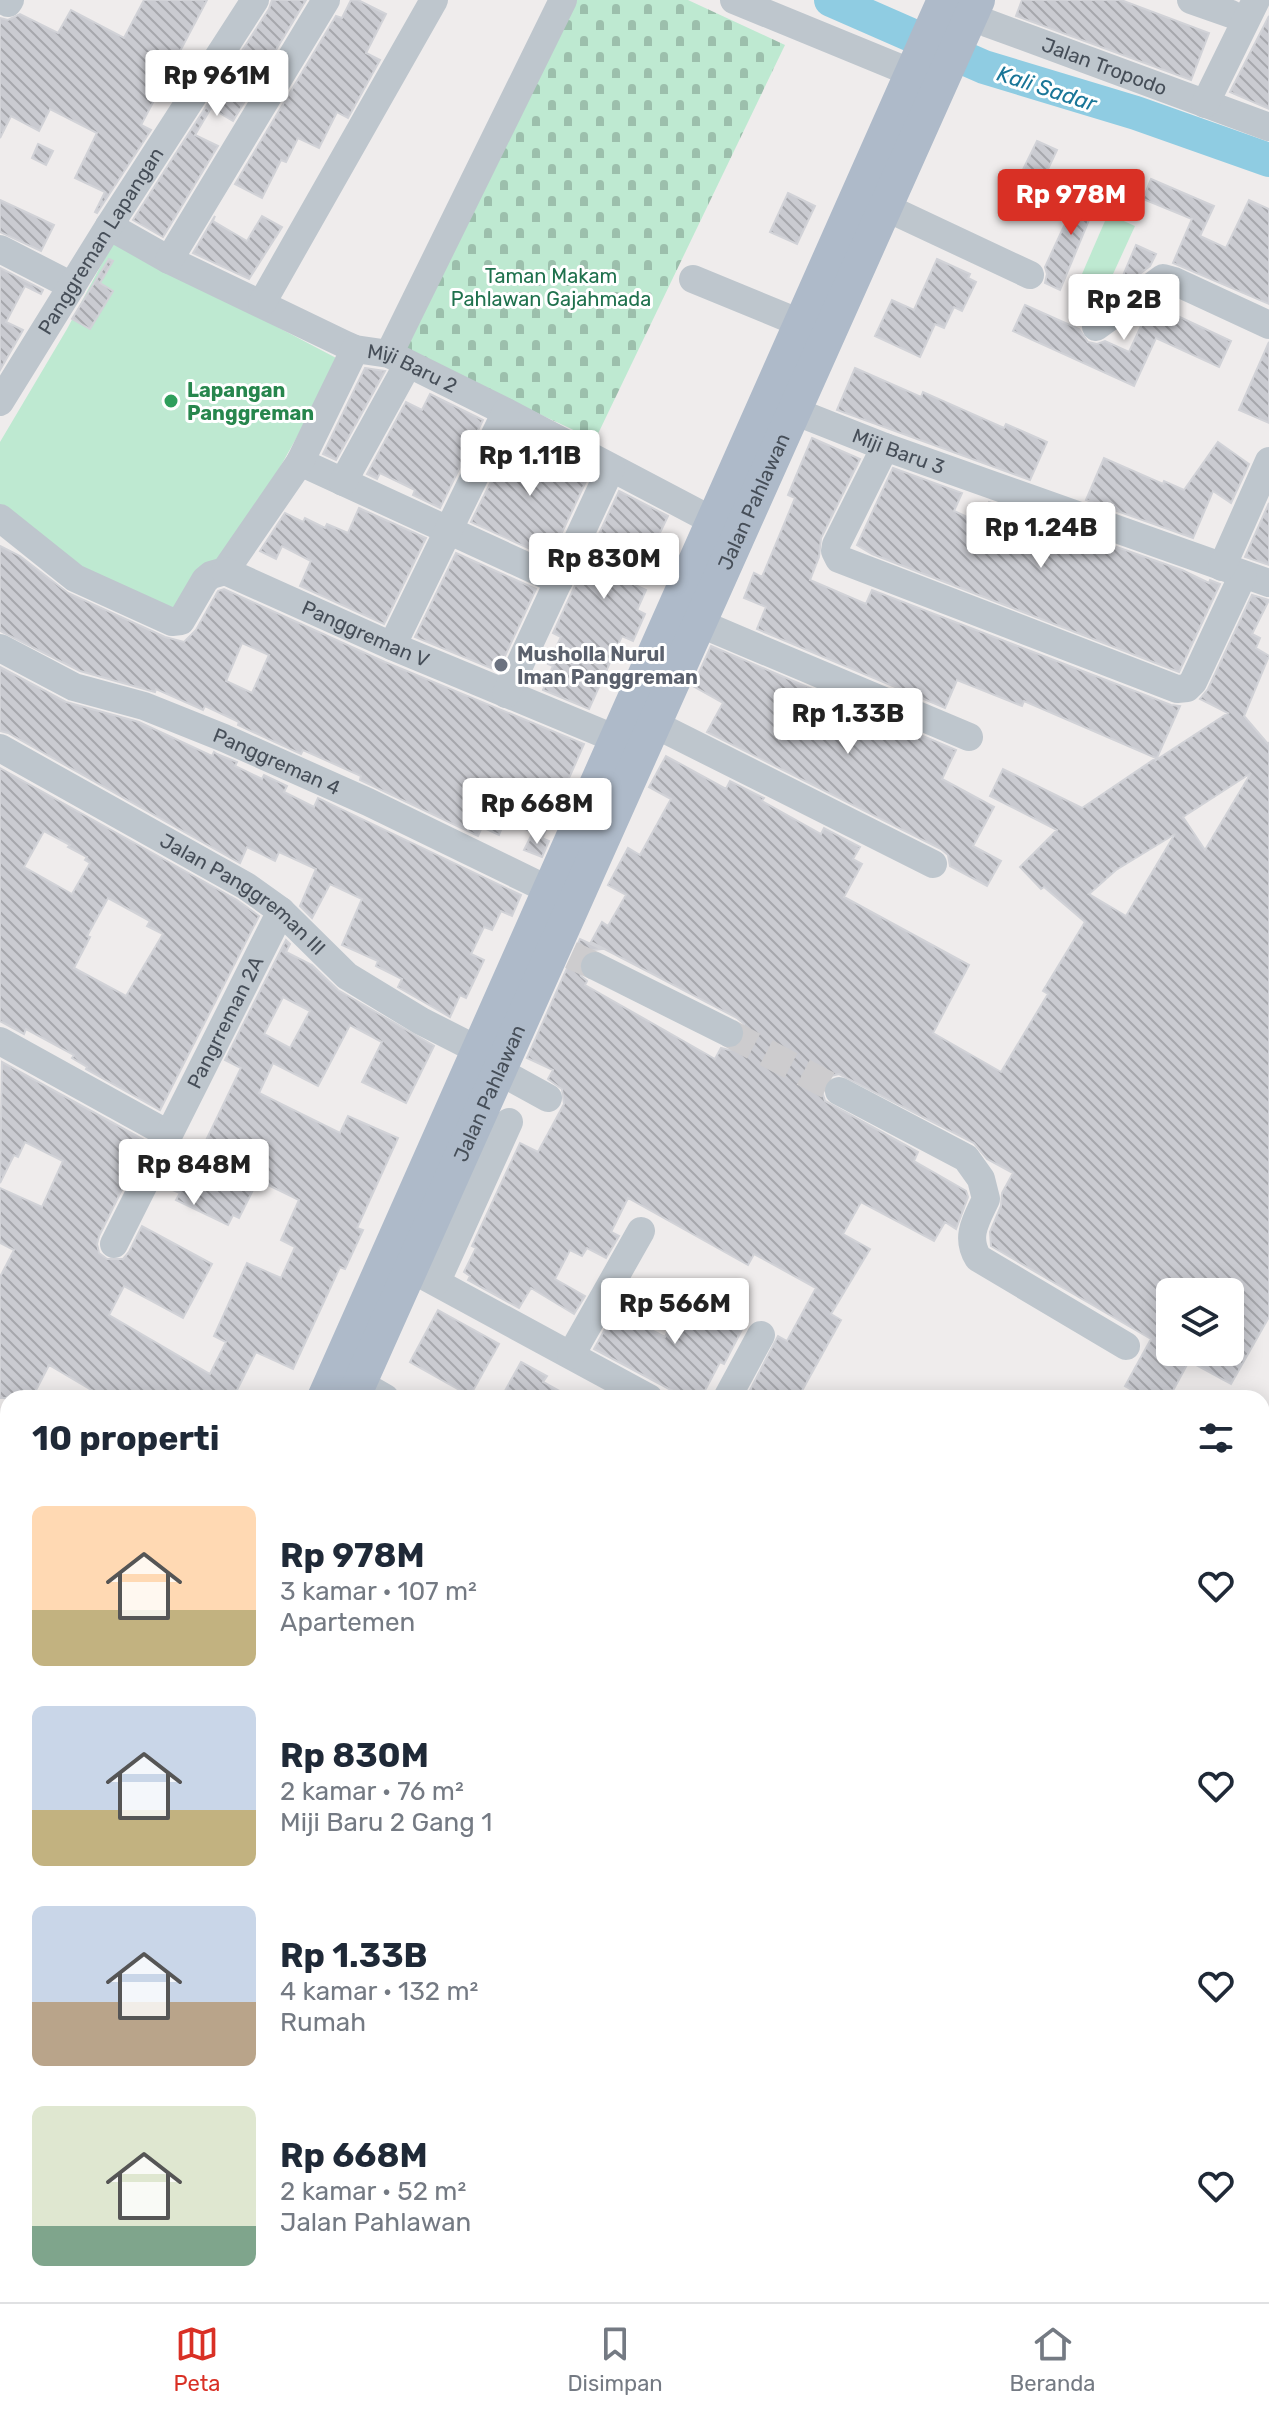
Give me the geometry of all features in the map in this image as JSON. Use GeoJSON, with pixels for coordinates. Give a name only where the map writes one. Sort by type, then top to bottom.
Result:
{"type":"FeatureCollection","features":[{"type":"Feature","properties":{"kind":"main road","name":"Jalan Pahlawan"},"geometry":{"type":"LineString","coordinates":[[367,1390],[404,1271],[488,1061],[563,950],[654,724],[798,413],[871,201],[925,67],[954,8]]}},
{"type":"Feature","properties":{"kind":"main road","name":"Jalan Pahlawan"},"geometry":{"type":"LineString","coordinates":[[563,950],[549,890],[800,323],[871,201]]}},
{"type":"Feature","properties":{"kind":"main road","name":"Jalan Pahlawan"},"geometry":{"type":"LineString","coordinates":[[329,1390],[404,1271]]}},
{"type":"Feature","properties":{"kind":"street","name":"Panggreman Lapangan"},"geometry":{"type":"LineString","coordinates":[[3,390],[255,0]]}},
{"type":"Feature","properties":{"kind":"street"},"geometry":{"type":"LineString","coordinates":[[169,260],[326,0]]}},
{"type":"Feature","properties":{"kind":"street"},"geometry":{"type":"LineString","coordinates":[[262,303],[434,0]]}},
{"type":"Feature","properties":{"kind":"street"},"geometry":{"type":"LineString","coordinates":[[343,482],[563,0]]}},
{"type":"Feature","properties":{"kind":"street"},"geometry":{"type":"LineString","coordinates":[[734,0],[925,67]]}},
{"type":"Feature","properties":{"kind":"street"},"geometry":{"type":"LineString","coordinates":[[1191,0],[1231,14]]}},
{"type":"Feature","properties":{"kind":"street"},"geometry":{"type":"LineString","coordinates":[[1205,104],[1256,0]]}},
{"type":"Feature","properties":{"kind":"street","name":"Jalan Tropodo"},"geometry":{"type":"LineString","coordinates":[[954,8],[1269,127]]}},
{"type":"Feature","properties":{"kind":"street"},"geometry":{"type":"LineString","coordinates":[[871,201],[1030,275]]}},
{"type":"Feature","properties":{"kind":"street","name":"Miji Baru 2"},"geometry":{"type":"LineString","coordinates":[[109,226],[169,260],[355,349],[399,359],[713,521]]}},
{"type":"Feature","properties":{"kind":"street"},"geometry":{"type":"LineString","coordinates":[[0,249],[72,286]]}},
{"type":"Feature","properties":{"kind":"street"},"geometry":{"type":"LineString","coordinates":[[1096,327],[1163,278],[1269,325]]}},
{"type":"Feature","properties":{"kind":"street"},"geometry":{"type":"LineString","coordinates":[[693,279],[800,323]]}},
{"type":"Feature","properties":{"kind":"street"},"geometry":{"type":"LineString","coordinates":[[0,518],[75,578],[176,623],[184,618],[208,577],[225,571],[300,462],[355,349]]}},
{"type":"Feature","properties":{"kind":"street"},"geometry":{"type":"LineString","coordinates":[[392,646],[506,412]]}},
{"type":"Feature","properties":{"kind":"street","name":"Miji Baru 3"},"geometry":{"type":"LineString","coordinates":[[798,413],[1245,575]]}},
{"type":"Feature","properties":{"kind":"street"},"geometry":{"type":"LineString","coordinates":[[885,447],[836,545],[839,559],[1177,689],[1187,688],[1193,682],[1245,575],[1269,461]]}},
{"type":"Feature","properties":{"kind":"street"},"geometry":{"type":"LineString","coordinates":[[300,462],[559,581]]}},
{"type":"Feature","properties":{"kind":"street"},"geometry":{"type":"LineString","coordinates":[[506,694],[611,468]]}},
{"type":"Feature","properties":{"kind":"street","name":"Panggreman V"},"geometry":{"type":"LineString","coordinates":[[225,571],[392,646],[616,739]]}},
{"type":"Feature","properties":{"kind":"street"},"geometry":{"type":"LineString","coordinates":[[699,623],[969,737]]}},
{"type":"Feature","properties":{"kind":"street","name":"Panggreman 4"},"geometry":{"type":"LineString","coordinates":[[0,648],[74,687],[144,706],[224,738],[368,802],[549,890]]}},
{"type":"Feature","properties":{"kind":"street"},"geometry":{"type":"LineString","coordinates":[[654,724],[933,864]]}},
{"type":"Feature","properties":{"kind":"street","name":"Jalan Panggreman III"},"geometry":{"type":"LineString","coordinates":[[0,748],[246,886],[281,911],[347,976],[548,1098]]}},
{"type":"Feature","properties":{"kind":"street","name":"Pangrreman 2A"},"geometry":{"type":"LineString","coordinates":[[114,1244],[281,911]]}},
{"type":"Feature","properties":{"kind":"street"},"geometry":{"type":"LineString","coordinates":[[563,950],[729,1033]]}},
{"type":"Feature","properties":{"kind":"street"},"geometry":{"type":"LineString","coordinates":[[2,1048],[168,1134]]}},
{"type":"Feature","properties":{"kind":"street"},"geometry":{"type":"LineString","coordinates":[[839,1091],[966,1158],[981,1179],[986,1193],[971,1236],[972,1249],[978,1258],[1126,1346]]}},
{"type":"Feature","properties":{"kind":"street"},"geometry":{"type":"LineString","coordinates":[[404,1271],[509,1122]]}},
{"type":"Feature","properties":{"kind":"street"},"geometry":{"type":"LineString","coordinates":[[571,1355],[641,1231]]}},
{"type":"Feature","properties":{"kind":"street"},"geometry":{"type":"LineString","coordinates":[[404,1271],[634,1390]]}},
{"type":"Feature","properties":{"kind":"street"},"geometry":{"type":"LineString","coordinates":[[404,1271],[599,1390]]}},
{"type":"Feature","properties":{"kind":"street"},"geometry":{"type":"LineString","coordinates":[[731,1390],[761,1335]]}},
{"type":"Feature","properties":{"kind":"green space","name":"Taman Makam Pahlawan Gajahmada"},"geometry":{"type":"Polygon","coordinates":[[[572,0],[688,0],[785,45],[595,440],[402,350],[572,0]]]}},
{"type":"Feature","properties":{"kind":"green space"},"geometry":{"type":"Polygon","coordinates":[[[1108,214],[1135,226],[1108,285],[1082,274],[1108,214]]]}},
{"type":"Feature","properties":{"kind":"green space","name":"Lapangan Panggreman"},"geometry":{"type":"Polygon","coordinates":[[[114,241],[340,360],[190,628],[0,520],[0,442],[67,329],[114,241]]]}},
{"type":"Feature","properties":{"kind":"building"},"geometry":{"type":"Polygon","coordinates":[[[144,0],[207,0],[141,125],[151,130],[97,213],[105,192],[75,178],[97,133],[50,109],[39,131],[11,116],[0,138],[0,18],[8,20],[20,14],[58,33],[71,10],[124,38],[144,0]]]}},
{"type":"Feature","properties":{"kind":"building"},"geometry":{"type":"Polygon","coordinates":[[[272,0],[306,0],[233,121],[211,108],[195,135],[218,146],[163,237],[133,220],[272,0]]]}},
{"type":"Feature","properties":{"kind":"building"},"geometry":{"type":"Polygon","coordinates":[[[351,0],[358,0],[386,14],[366,53],[380,60],[348,118],[337,112],[319,148],[298,138],[286,162],[281,160],[262,198],[235,184],[336,16],[342,18],[351,0]]]}},
{"type":"Feature","properties":{"kind":"building"},"geometry":{"type":"Polygon","coordinates":[[[1022,0],[1121,0],[1209,33],[1191,80],[1016,16],[1022,0]]]}},
{"type":"Feature","properties":{"kind":"building"},"geometry":{"type":"Polygon","coordinates":[[[1269,16],[1269,109],[1230,92],[1269,16]]]}},
{"type":"Feature","properties":{"kind":"building"},"geometry":{"type":"Polygon","coordinates":[[[1037,141],[1057,150],[1032,203],[1011,194],[1037,141]]]}},
{"type":"Feature","properties":{"kind":"building"},"geometry":{"type":"Polygon","coordinates":[[[38,144],[53,151],[46,165],[32,158],[38,144]]]}},
{"type":"Feature","properties":{"kind":"building"},"geometry":{"type":"Polygon","coordinates":[[[1151,179],[1214,206],[1200,236],[1226,248],[1249,200],[1269,209],[1269,304],[1173,263],[1192,219],[1143,199],[1151,179]]]}},
{"type":"Feature","properties":{"kind":"building"},"geometry":{"type":"Polygon","coordinates":[[[1084,183],[1101,191],[1060,290],[1045,283],[1045,267],[1084,183]]]}},
{"type":"Feature","properties":{"kind":"building"},"geometry":{"type":"Polygon","coordinates":[[[788,193],[815,206],[797,244],[770,232],[788,193]]]}},
{"type":"Feature","properties":{"kind":"building"},"geometry":{"type":"Polygon","coordinates":[[[0,200],[54,225],[41,251],[0,232],[0,200]]]}},
{"type":"Feature","properties":{"kind":"building"},"geometry":{"type":"Polygon","coordinates":[[[215,216],[213,221],[247,241],[262,216],[282,227],[249,279],[193,253],[215,216]]]}},
{"type":"Feature","properties":{"kind":"building"},"geometry":{"type":"Polygon","coordinates":[[[1136,245],[1156,254],[1150,266],[1130,281],[1122,278],[1136,245]]]}},
{"type":"Feature","properties":{"kind":"building"},"geometry":{"type":"Polygon","coordinates":[[[109,259],[113,261],[100,283],[113,291],[90,329],[72,319],[109,259]]]}},
{"type":"Feature","properties":{"kind":"building"},"geometry":{"type":"Polygon","coordinates":[[[937,259],[970,274],[968,278],[976,282],[962,311],[954,307],[944,328],[935,324],[920,357],[875,336],[892,300],[914,310],[937,259]]]}},
{"type":"Feature","properties":{"kind":"building"},"geometry":{"type":"Polygon","coordinates":[[[0,268],[43,290],[41,294],[25,286],[6,322],[23,330],[0,370],[0,268]]]}},
{"type":"Feature","properties":{"kind":"building"},"geometry":{"type":"Polygon","coordinates":[[[1025,305],[1079,329],[1088,342],[1097,344],[1105,341],[1129,352],[1149,309],[1154,305],[1231,341],[1219,367],[1156,338],[1134,386],[1013,331],[1025,305]]]}},
{"type":"Feature","properties":{"kind":"building"},"geometry":{"type":"Polygon","coordinates":[[[1269,342],[1269,423],[1239,410],[1269,342]]]}},
{"type":"Feature","properties":{"kind":"building"},"geometry":{"type":"Polygon","coordinates":[[[365,368],[385,371],[336,460],[323,454],[365,368]]]}},
{"type":"Feature","properties":{"kind":"building"},"geometry":{"type":"Polygon","coordinates":[[[855,368],[921,397],[923,392],[1004,428],[1006,424],[1047,442],[1030,480],[837,410],[855,368]]]}},
{"type":"Feature","properties":{"kind":"building"},"geometry":{"type":"Polygon","coordinates":[[[430,394],[483,420],[440,508],[413,495],[415,490],[380,473],[377,479],[367,474],[406,402],[422,410],[430,394]]]}},
{"type":"Feature","properties":{"kind":"building"},"geometry":{"type":"Polygon","coordinates":[[[514,435],[559,459],[556,465],[587,479],[550,558],[471,522],[514,435]]]}},
{"type":"Feature","properties":{"kind":"building"},"geometry":{"type":"Polygon","coordinates":[[[812,438],[860,459],[821,538],[819,557],[810,580],[866,604],[872,590],[1180,706],[1156,760],[1228,713],[1200,699],[1208,689],[1252,595],[1269,600],[1252,634],[1260,638],[1256,648],[1269,656],[1244,716],[1269,743],[1269,1317],[1244,1361],[1244,1278],[1156,1278],[1156,1366],[1186,1366],[1173,1390],[1132,1390],[1125,1386],[1151,1339],[991,1246],[990,1232],[1001,1206],[1002,1193],[1013,1173],[987,1159],[974,1143],[839,1074],[824,1082],[822,1091],[825,1101],[918,1152],[914,1161],[966,1191],[968,1197],[956,1229],[945,1222],[934,1241],[861,1202],[843,1234],[870,1249],[831,1314],[841,1320],[802,1390],[750,1390],[778,1336],[787,1341],[816,1288],[754,1254],[748,1265],[628,1198],[611,1232],[619,1236],[606,1258],[587,1248],[582,1256],[570,1250],[555,1279],[585,1296],[574,1314],[531,1288],[519,1308],[468,1280],[470,1276],[464,1272],[476,1248],[472,1246],[520,1143],[538,1152],[564,1104],[562,1089],[548,1079],[553,1070],[527,1058],[580,939],[602,949],[586,951],[580,959],[578,968],[587,981],[585,985],[715,1059],[721,1048],[738,1048],[744,1040],[744,1024],[737,1018],[591,942],[602,922],[608,926],[626,895],[608,885],[628,848],[640,855],[671,799],[649,787],[666,756],[726,789],[730,781],[764,798],[762,801],[821,834],[824,828],[860,847],[853,859],[862,864],[844,897],[969,965],[933,1033],[1001,1072],[1048,994],[1043,991],[1085,922],[1044,887],[1041,889],[1020,867],[1057,830],[990,796],[1003,769],[1082,808],[1156,758],[1024,701],[1022,706],[957,680],[945,708],[757,629],[766,607],[744,598],[754,573],[762,577],[795,498],[788,495],[812,438]],[[1251,773],[1183,817],[1205,850],[1251,773]],[[1175,834],[1116,870],[1089,894],[1126,916],[1175,834]]]}},
{"type":"Feature","properties":{"kind":"building"},"geometry":{"type":"Polygon","coordinates":[[[1218,442],[1249,464],[1231,503],[1213,491],[1193,538],[1086,500],[1104,458],[1184,490],[1218,442]]]}},
{"type":"Feature","properties":{"kind":"building"},"geometry":{"type":"Polygon","coordinates":[[[893,468],[962,493],[954,511],[980,523],[989,502],[1182,570],[1209,583],[1210,580],[1220,584],[1179,672],[872,554],[857,545],[893,468]]]}},
{"type":"Feature","properties":{"kind":"building"},"geometry":{"type":"Polygon","coordinates":[[[619,491],[668,516],[635,585],[646,590],[637,610],[645,614],[633,641],[622,636],[589,709],[543,690],[553,666],[548,664],[561,637],[553,633],[619,491]]]}},
{"type":"Feature","properties":{"kind":"building"},"geometry":{"type":"Polygon","coordinates":[[[1269,503],[1269,565],[1245,557],[1269,503]]]}},
{"type":"Feature","properties":{"kind":"building"},"geometry":{"type":"Polygon","coordinates":[[[359,508],[426,538],[384,624],[300,586],[311,561],[282,546],[276,559],[260,551],[285,513],[303,522],[305,518],[325,528],[327,524],[348,533],[359,508]]]}},
{"type":"Feature","properties":{"kind":"building"},"geometry":{"type":"Polygon","coordinates":[[[0,546],[20,556],[68,593],[165,637],[184,642],[196,630],[218,591],[224,589],[385,662],[584,744],[543,837],[505,820],[499,835],[482,827],[478,836],[360,780],[361,776],[303,750],[301,754],[205,706],[203,710],[156,689],[155,692],[80,671],[0,631],[0,546]],[[242,643],[226,681],[252,693],[269,655],[242,643]]]}},
{"type":"Feature","properties":{"kind":"building"},"geometry":{"type":"Polygon","coordinates":[[[456,553],[536,589],[498,671],[415,637],[456,553]]]}},
{"type":"Feature","properties":{"kind":"building"},"geometry":{"type":"Polygon","coordinates":[[[711,646],[956,750],[942,779],[994,807],[973,846],[1001,861],[987,886],[950,866],[948,855],[941,849],[707,732],[723,703],[693,686],[711,646]]]}},
{"type":"Feature","properties":{"kind":"building"},"geometry":{"type":"Polygon","coordinates":[[[0,667],[66,702],[139,722],[212,756],[214,752],[237,762],[235,766],[262,779],[264,775],[287,786],[284,792],[314,807],[318,798],[521,895],[512,916],[501,911],[492,930],[484,927],[471,954],[484,960],[466,998],[460,995],[450,1017],[398,987],[402,979],[376,966],[378,961],[342,945],[362,899],[330,884],[312,918],[300,906],[316,869],[279,852],[275,861],[247,847],[240,863],[0,731],[0,667]]]}},
{"type":"Feature","properties":{"kind":"building"},"geometry":{"type":"Polygon","coordinates":[[[0,768],[237,900],[259,916],[160,1110],[86,1069],[72,1058],[74,1055],[26,1029],[24,1034],[0,1021],[0,768]],[[44,831],[24,867],[72,894],[90,863],[85,860],[87,857],[68,847],[70,845],[44,831]],[[108,898],[74,968],[126,996],[163,934],[147,926],[150,921],[108,898]]]}},
{"type":"Feature","properties":{"kind":"building"},"geometry":{"type":"Polygon","coordinates":[[[532,834],[549,841],[542,857],[524,850],[532,834]]]}},
{"type":"Feature","properties":{"kind":"building"},"geometry":{"type":"Polygon","coordinates":[[[286,940],[290,944],[286,952],[312,965],[338,990],[434,1046],[406,1103],[362,1082],[382,1042],[350,1025],[318,1086],[273,1063],[259,1093],[340,1133],[348,1116],[398,1138],[357,1228],[363,1230],[345,1269],[340,1267],[293,1369],[256,1352],[237,1390],[91,1390],[49,1365],[36,1390],[0,1390],[0,1277],[14,1250],[0,1243],[0,1188],[42,1207],[63,1161],[25,1142],[18,1157],[14,1155],[0,1183],[2,1062],[146,1141],[99,1236],[99,1253],[107,1259],[123,1259],[142,1226],[212,1264],[183,1318],[124,1286],[109,1315],[210,1374],[226,1342],[214,1336],[247,1263],[281,1278],[295,1247],[281,1240],[299,1200],[258,1180],[239,1218],[233,1215],[228,1225],[176,1200],[180,1193],[170,1189],[187,1155],[197,1159],[241,1068],[225,1060],[286,940]],[[283,997],[264,1034],[290,1048],[310,1011],[283,997]]]}},
{"type":"Feature","properties":{"kind":"building"},"geometry":{"type":"Polygon","coordinates":[[[688,1292],[746,1322],[724,1364],[720,1362],[705,1390],[671,1390],[594,1349],[615,1311],[665,1337],[688,1292]]]}},
{"type":"Feature","properties":{"kind":"building"},"geometry":{"type":"Polygon","coordinates":[[[438,1310],[499,1344],[473,1390],[459,1390],[410,1362],[438,1310]]]}},
{"type":"Feature","properties":{"kind":"building"},"geometry":{"type":"Polygon","coordinates":[[[521,1362],[547,1376],[543,1382],[558,1390],[505,1390],[521,1362]]]}},
{"type":"Feature","properties":{"kind":"building"},"geometry":{"type":"Polygon","coordinates":[[[1198,1366],[1241,1366],[1231,1384],[1198,1366]]]}},
{"type":"Feature","properties":{"kind":"waterway","name":"Kali Sadar"},"geometry":{"type":"LineString","coordinates":[[831,0],[984,67],[1136,113],[1269,160]]}},
{"type":"Feature","properties":{"kind":"tunnel"},"geometry":{"type":"LineString","coordinates":[[571,955],[595,966]]}},
{"type":"Feature","properties":{"kind":"tunnel"},"geometry":{"type":"LineString","coordinates":[[729,1033],[839,1091]]}},
{"type":"Feature","properties":{"kind":"place","name":"Lapangan Panggreman"},"geometry":{"type":"Point","coordinates":[171,401]}},
{"type":"Feature","properties":{"kind":"place","name":"Musholla Nurul Iman Panggreman"},"geometry":{"type":"Point","coordinates":[501,665]}}]}
